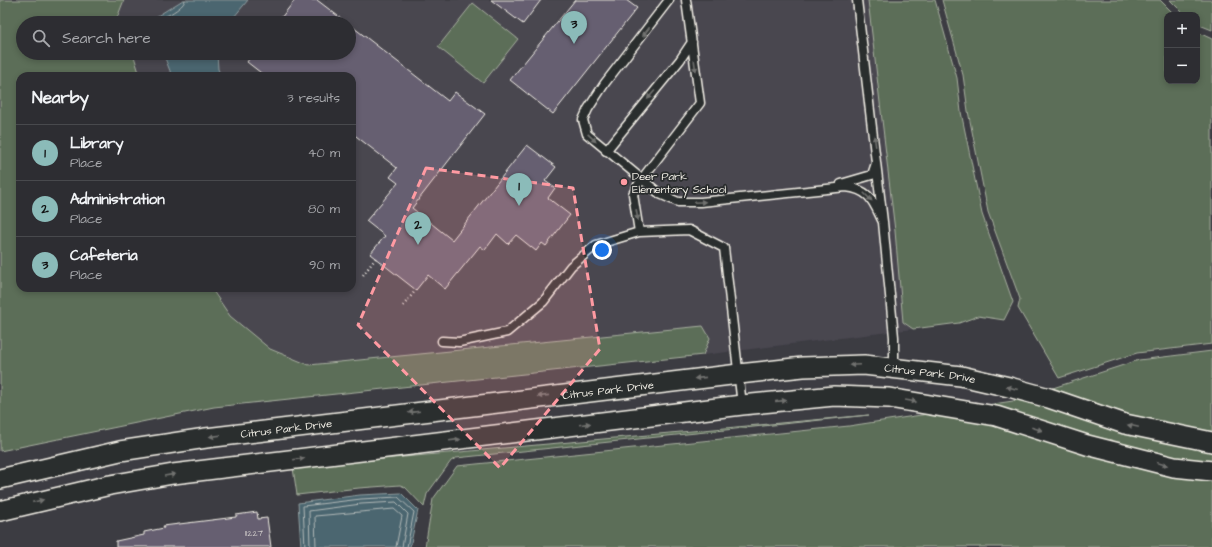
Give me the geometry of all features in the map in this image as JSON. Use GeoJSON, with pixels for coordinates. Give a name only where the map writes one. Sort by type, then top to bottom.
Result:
{"type":"FeatureCollection","features":[{"type":"Feature","properties":{"kind":"street","name":"Citrus Park Drive"},"geometry":{"type":"LineString","coordinates":[[0,479],[120,451],[206,438],[739,374],[803,367],[864,365],[894,367],[961,376],[1009,387],[1125,424],[1212,442]]}},
{"type":"Feature","properties":{"kind":"street"},"geometry":{"type":"LineString","coordinates":[[0,511],[110,485],[173,474],[742,405],[834,396],[889,398],[996,416],[1087,445],[1174,467],[1212,471]]}},
{"type":"Feature","properties":{"kind":"lane"},"geometry":{"type":"LineString","coordinates":[[669,0],[605,83],[588,109],[584,120],[587,134],[641,180],[660,194],[678,202],[701,202],[846,187],[858,188],[870,197],[883,222]]}},
{"type":"Feature","properties":{"kind":"lane"},"geometry":{"type":"LineString","coordinates":[[639,232],[633,194],[641,180],[700,103],[686,0]]}},
{"type":"Feature","properties":{"kind":"lane"},"geometry":{"type":"LineString","coordinates":[[857,0],[877,160],[894,337],[894,367]]}},
{"type":"Feature","properties":{"kind":"lane"},"geometry":{"type":"LineString","coordinates":[[606,151],[680,60],[692,42]]}},
{"type":"Feature","properties":{"kind":"lane"},"geometry":{"type":"LineString","coordinates":[[819,190],[872,175],[877,160]]}},
{"type":"Feature","properties":{"kind":"lane"},"geometry":{"type":"LineString","coordinates":[[442,341],[459,342],[507,332],[543,302],[571,266],[596,245],[639,232],[689,230],[724,248],[742,405]]}},
{"type":"Feature","properties":{"kind":"path"},"geometry":{"type":"LineString","coordinates":[[363,275],[376,258]]}},
{"type":"Feature","properties":{"kind":"path"},"geometry":{"type":"LineString","coordinates":[[403,306],[416,290]]}},
{"type":"Feature","properties":{"kind":"highlighted area"},"geometry":{"type":"Polygon","coordinates":[[[426,168],[573,188],[600,349],[500,468],[358,325],[426,168]]]}},
{"type":"Feature","properties":{"kind":"shaded area","name":"Deer Park Elementary School"},"geometry":{"type":"Polygon","coordinates":[[[80,0],[876,0],[913,329],[703,355],[214,407],[149,421],[128,292],[356,292],[356,72],[91,72],[90,60],[356,60],[356,16],[83,16],[80,0]]]}},
{"type":"Feature","properties":{"kind":"green space"},"geometry":{"type":"Polygon","coordinates":[[[0,0],[124,0],[118,16],[16,16],[16,60],[135,60],[139,72],[16,72],[16,292],[214,292],[230,316],[270,349],[309,365],[703,326],[710,338],[703,355],[214,407],[0,451],[0,0]]]}},
{"type":"Feature","properties":{"kind":"green space"},"geometry":{"type":"Polygon","coordinates":[[[868,0],[935,0],[957,78],[961,112],[982,214],[1013,302],[1004,320],[978,316],[959,323],[913,329],[903,322],[895,231],[868,0]]]}},
{"type":"Feature","properties":{"kind":"green space"},"geometry":{"type":"Polygon","coordinates":[[[942,0],[1160,0],[1172,12],[1164,12],[1164,84],[1200,84],[1200,33],[1212,39],[1212,344],[1137,353],[1059,378],[1018,308],[1020,299],[988,212],[968,111],[963,75],[942,0]]]}},
{"type":"Feature","properties":{"kind":"green space"},"geometry":{"type":"Polygon","coordinates":[[[1170,0],[1212,0],[1212,30],[1200,25],[1200,12],[1182,12],[1170,0]]]}},
{"type":"Feature","properties":{"kind":"green space"},"geometry":{"type":"Polygon","coordinates":[[[473,3],[518,39],[483,83],[438,47],[473,3]]]}},
{"type":"Feature","properties":{"kind":"green space"},"geometry":{"type":"Polygon","coordinates":[[[1212,351],[1212,547],[425,547],[433,499],[457,466],[849,426],[1013,401],[1139,360],[1212,351]]]}},
{"type":"Feature","properties":{"kind":"green space"},"geometry":{"type":"Polygon","coordinates":[[[869,415],[456,458],[451,461],[427,494],[424,507],[405,487],[400,485],[297,495],[293,468],[349,462],[869,415]]]}},
{"type":"Feature","properties":{"kind":"water"},"geometry":{"type":"Polygon","coordinates":[[[183,0],[248,0],[235,16],[157,16],[183,0]]]}},
{"type":"Feature","properties":{"kind":"water"},"geometry":{"type":"Polygon","coordinates":[[[166,60],[217,60],[219,72],[170,72],[166,60]]]}},
{"type":"Feature","properties":{"kind":"water"},"geometry":{"type":"Polygon","coordinates":[[[401,493],[418,510],[410,547],[301,547],[298,503],[360,495],[401,493]]]}},
{"type":"Feature","properties":{"kind":"building"},"geometry":{"type":"Polygon","coordinates":[[[295,0],[317,0],[338,16],[282,16],[295,0]]]}},
{"type":"Feature","properties":{"kind":"building"},"geometry":{"type":"Polygon","coordinates":[[[491,0],[541,0],[523,24],[491,0]]]}},
{"type":"Feature","properties":{"kind":"building"},"geometry":{"type":"Polygon","coordinates":[[[575,0],[626,0],[637,8],[553,114],[510,80],[575,0]]]}},
{"type":"Feature","properties":{"kind":"building"},"geometry":{"type":"Polygon","coordinates":[[[356,29],[448,101],[455,92],[485,114],[412,208],[452,240],[527,145],[556,167],[545,181],[555,188],[548,198],[570,215],[546,246],[542,243],[536,251],[516,235],[508,244],[497,234],[485,250],[480,246],[445,289],[428,275],[416,290],[370,254],[385,236],[366,221],[398,183],[390,177],[397,168],[356,136],[356,72],[260,72],[247,62],[248,60],[356,60],[356,29]]]}},
{"type":"Feature","properties":{"kind":"building"},"geometry":{"type":"Polygon","coordinates":[[[257,512],[258,519],[267,518],[271,547],[116,547],[116,541],[144,535],[144,532],[164,528],[163,526],[236,517],[236,515],[257,512]]]}},
{"type":"Feature","properties":{"kind":"place","name":"Cafeteria"},"geometry":{"type":"Point","coordinates":[574,44]}},
{"type":"Feature","properties":{"kind":"place","name":"Deer Park Elementary School"},"geometry":{"type":"Point","coordinates":[624,182]}},
{"type":"Feature","properties":{"kind":"place","name":"Library"},"geometry":{"type":"Point","coordinates":[519,206]}},
{"type":"Feature","properties":{"kind":"place","name":"Administration"},"geometry":{"type":"Point","coordinates":[418,245]}}]}
